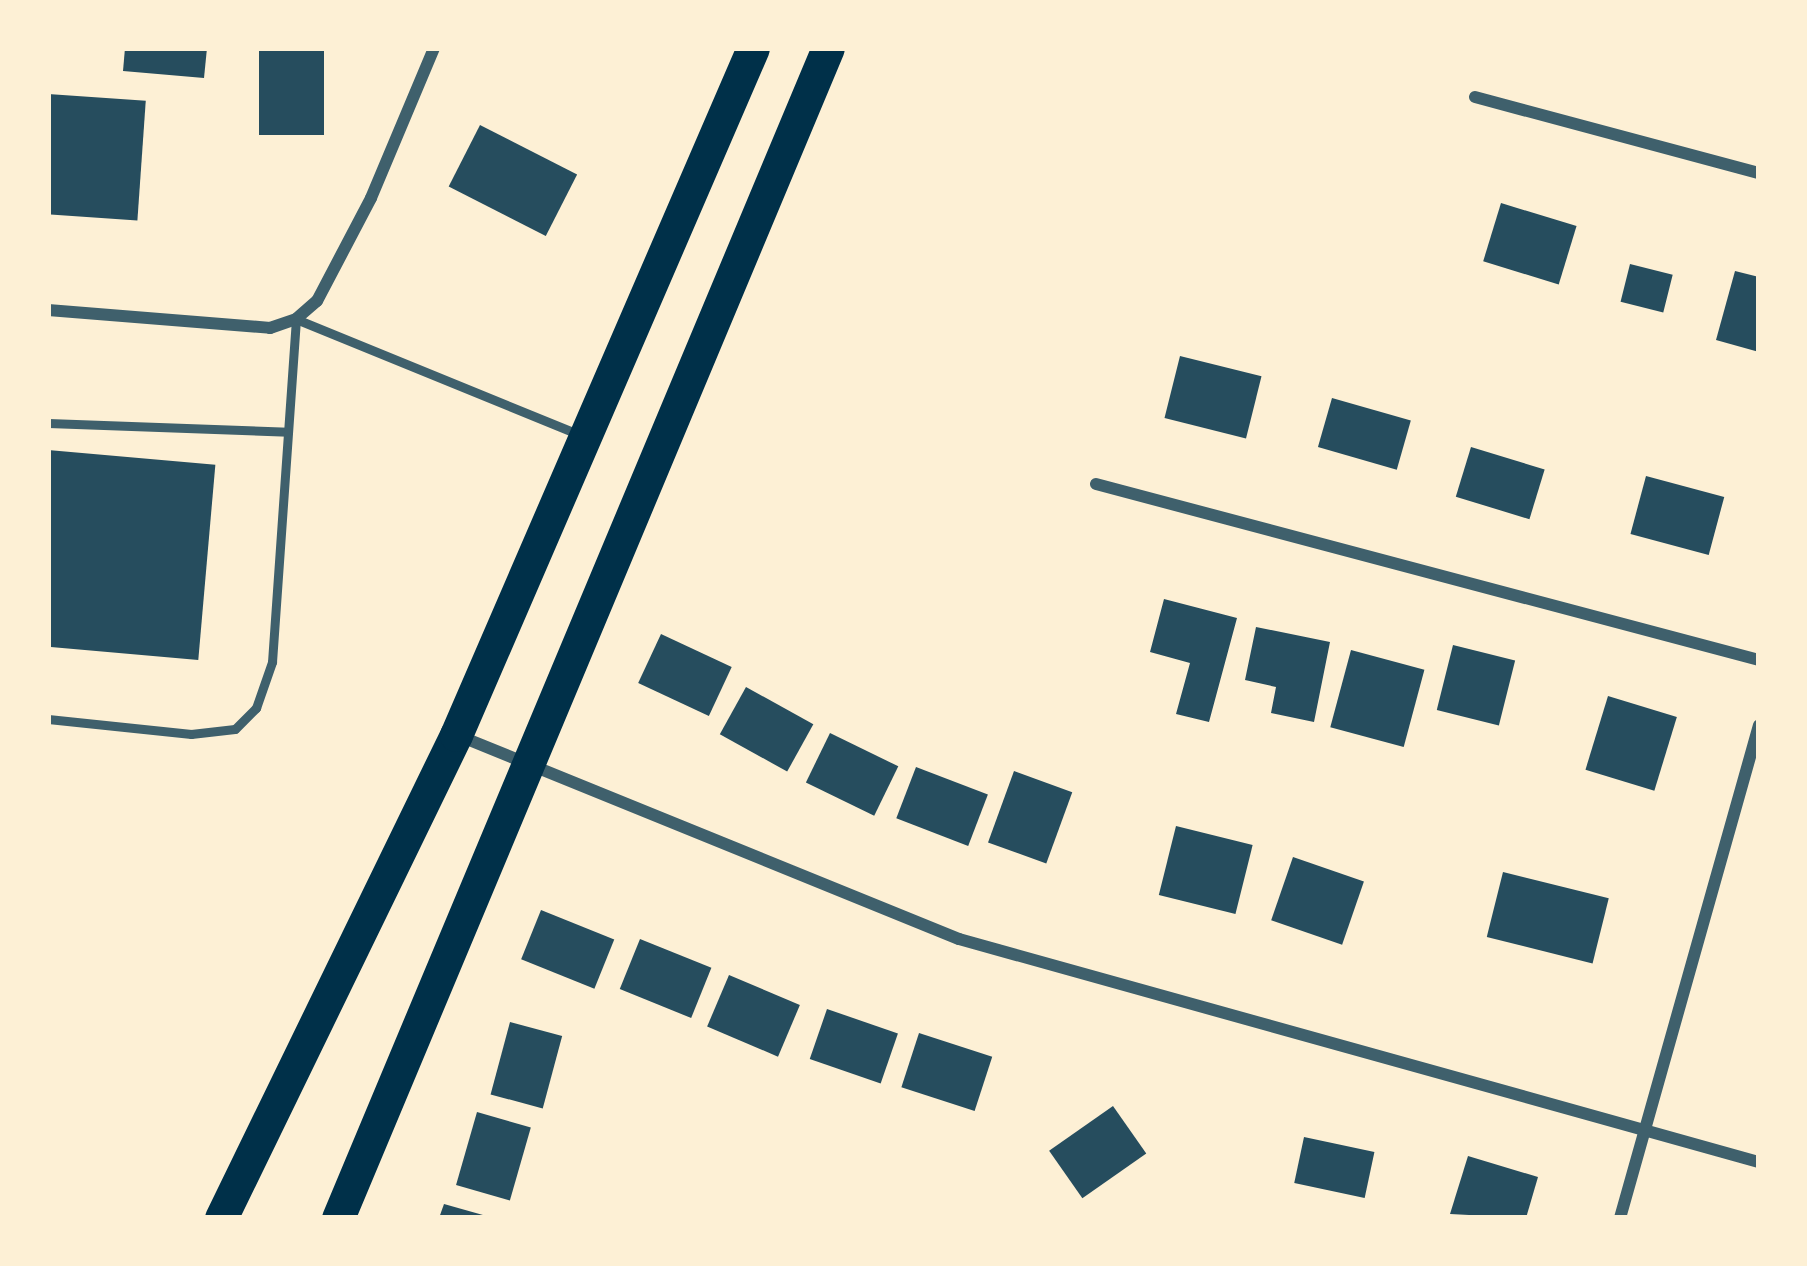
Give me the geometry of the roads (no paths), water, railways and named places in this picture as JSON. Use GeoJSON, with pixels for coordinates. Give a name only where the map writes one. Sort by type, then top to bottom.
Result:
{"type":"FeatureCollection","features":[{"type":"Feature","properties":{"kind":"highway"},"geometry":{"type":"LineString","coordinates":[[221,1218],[456,735],[753,48]]}},
{"type":"Feature","properties":{"kind":"highway"},"geometry":{"type":"LineString","coordinates":[[338,1218],[828,48]]}},
{"type":"Feature","properties":{"kind":"street"},"geometry":{"type":"LineString","coordinates":[[48,310],[270,328],[296,319],[316,301],[370,197],[434,48]]}},
{"type":"Feature","properties":{"kind":"street"},"geometry":{"type":"LineString","coordinates":[[1475,97],[1759,173]]}},
{"type":"Feature","properties":{"kind":"street"},"geometry":{"type":"LineString","coordinates":[[1096,484],[1759,660]]}},
{"type":"Feature","properties":{"kind":"street"},"geometry":{"type":"LineString","coordinates":[[1621,1218],[1759,725]]}},
{"type":"Feature","properties":{"kind":"street"},"geometry":{"type":"LineString","coordinates":[[456,735],[958,939],[1759,1162]]}},
{"type":"Feature","properties":{"kind":"lane"},"geometry":{"type":"LineString","coordinates":[[48,719],[191,734],[235,730],[256,708],[272,662],[296,319],[587,439]]}},
{"type":"Feature","properties":{"kind":"lane"},"geometry":{"type":"LineString","coordinates":[[48,423],[288,432]]}}]}
